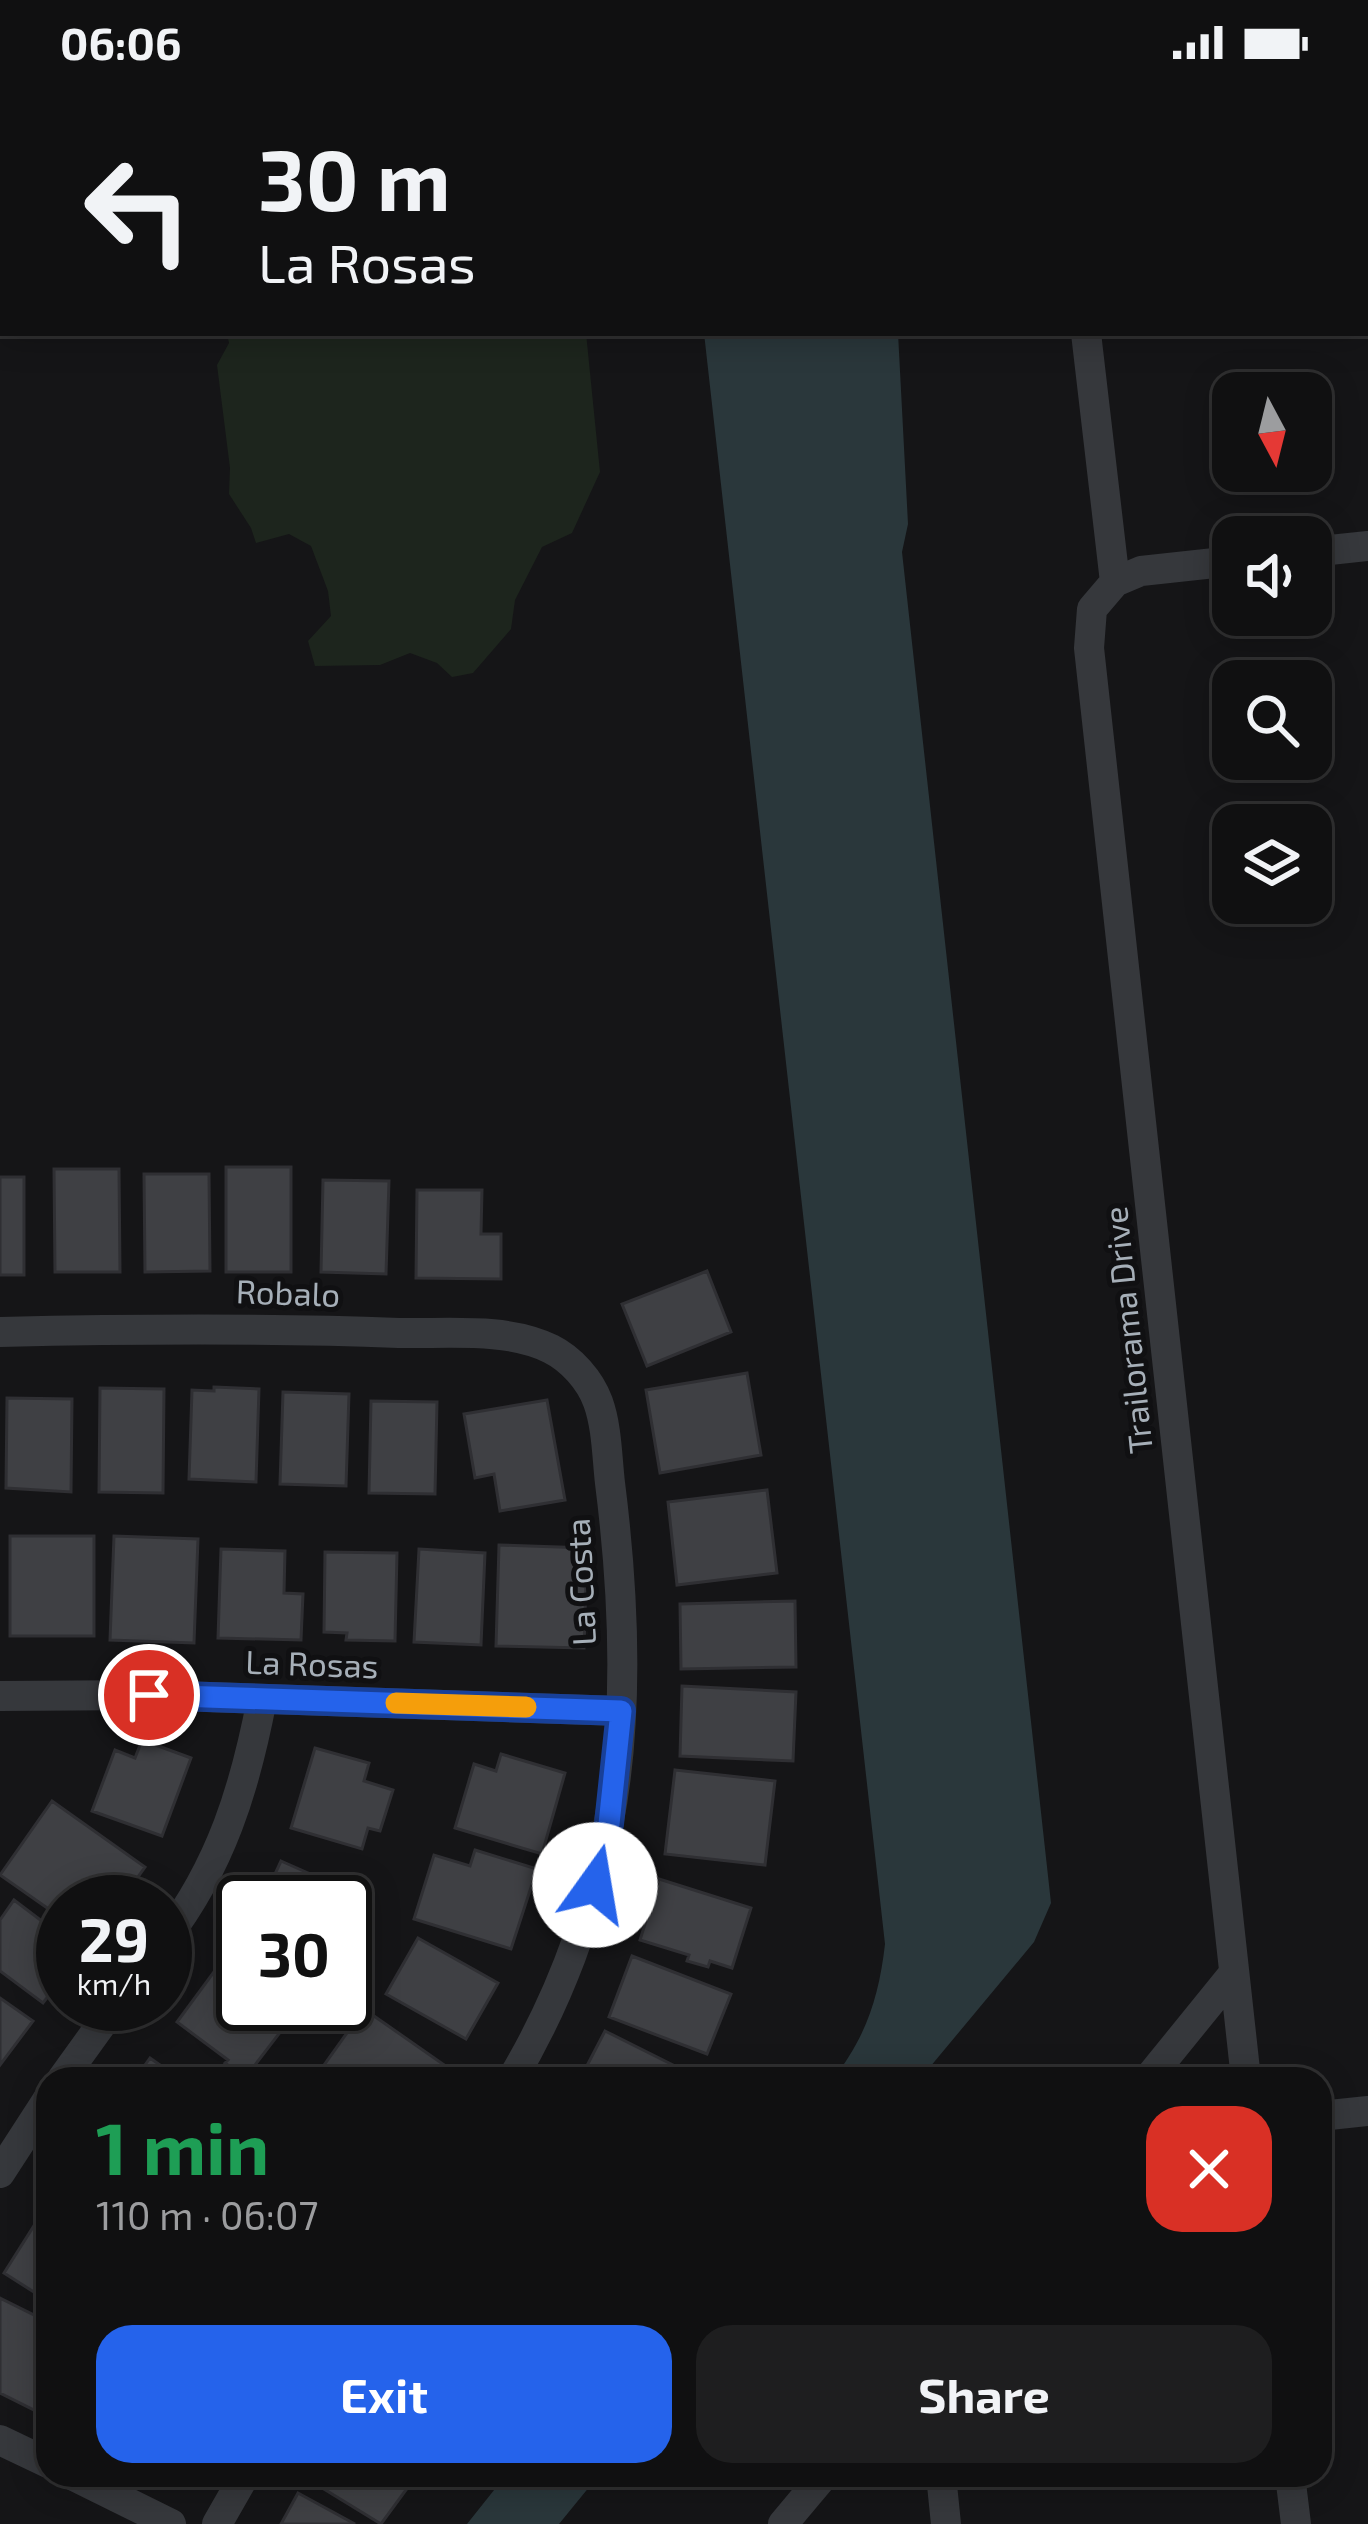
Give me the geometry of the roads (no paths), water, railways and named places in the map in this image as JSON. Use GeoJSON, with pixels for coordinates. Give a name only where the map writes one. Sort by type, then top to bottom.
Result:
{"type":"FeatureCollection","features":[{"type":"Feature","properties":{"kind":"street"},"geometry":{"type":"LineString","coordinates":[[1086,336],[1115,582],[1141,571],[1212,563]]}},
{"type":"Feature","properties":{"kind":"street"},"geometry":{"type":"LineString","coordinates":[[1332,550],[1368,546]]}},
{"type":"Feature","properties":{"kind":"street","name":"Trailorama Drive"},"geometry":{"type":"LineString","coordinates":[[1115,582],[1092,609],[1089,648],[1245,2067]]}},
{"type":"Feature","properties":{"kind":"street","name":"Robalo"},"geometry":{"type":"LineString","coordinates":[[0,1331],[220,1327],[504,1336],[542,1344],[568,1360]]}},
{"type":"Feature","properties":{"kind":"street","name":"La Costa"},"geometry":{"type":"LineString","coordinates":[[518,2067],[554,1997],[595,1885],[609,1824],[621,1711],[617,1560],[602,1416],[590,1387],[568,1360]]}},
{"type":"Feature","properties":{"kind":"street","name":"La Rosas"},"geometry":{"type":"LineString","coordinates":[[0,1696],[621,1711]]}},
{"type":"Feature","properties":{"kind":"street"},"geometry":{"type":"LineString","coordinates":[[192,1900],[230,1826],[262,1699]]}},
{"type":"Feature","properties":{"kind":"street"},"geometry":{"type":"LineString","coordinates":[[1158,2067],[1234,1973]]}},
{"type":"Feature","properties":{"kind":"street"},"geometry":{"type":"LineString","coordinates":[[71,2067],[97,2031]]}},
{"type":"Feature","properties":{"kind":"street"},"geometry":{"type":"LineString","coordinates":[[1332,2115],[1368,2111]]}},
{"type":"Feature","properties":{"kind":"street"},"geometry":{"type":"LineString","coordinates":[[0,2173],[36,2118]]}},
{"type":"Feature","properties":{"kind":"street"},"geometry":{"type":"LineString","coordinates":[[0,2440],[36,2457]]}},
{"type":"Feature","properties":{"kind":"street"},"geometry":{"type":"LineString","coordinates":[[96,2487],[172,2524]]}},
{"type":"Feature","properties":{"kind":"street"},"geometry":{"type":"LineString","coordinates":[[217,2524],[237,2487]]}},
{"type":"Feature","properties":{"kind":"street"},"geometry":{"type":"LineString","coordinates":[[783,2524],[814,2487]]}},
{"type":"Feature","properties":{"kind":"street"},"geometry":{"type":"LineString","coordinates":[[942,2487],[946,2524]]}},
{"type":"Feature","properties":{"kind":"street"},"geometry":{"type":"LineString","coordinates":[[1291,2487],[1296,2524]]}}]}
